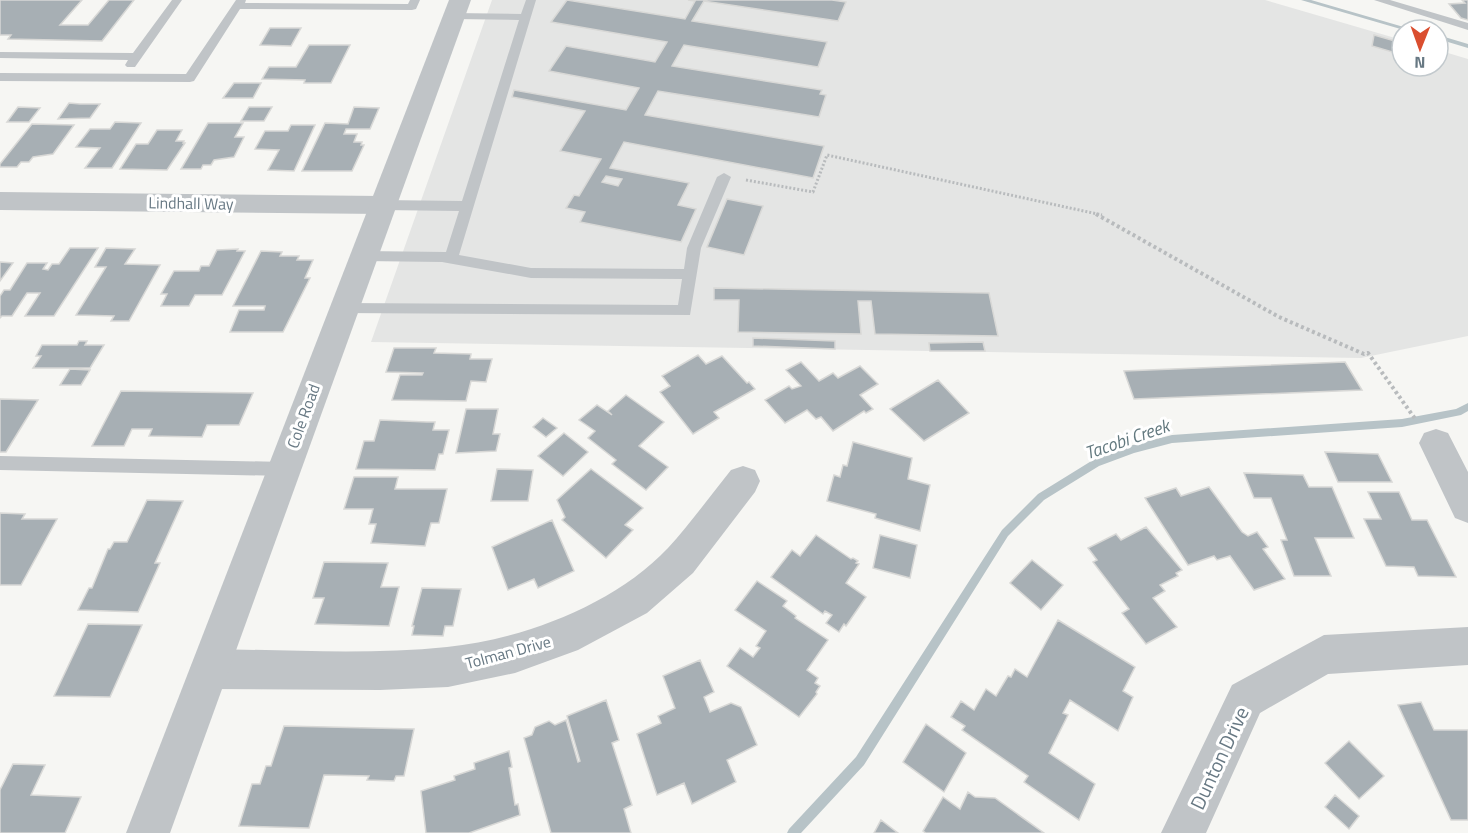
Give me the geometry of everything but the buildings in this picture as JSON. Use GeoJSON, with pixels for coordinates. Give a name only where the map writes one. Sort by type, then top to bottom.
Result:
{"type":"FeatureCollection","features":[{"type":"Feature","properties":{"kind":"street","name":"Cole Road"},"geometry":{"type":"LineString","coordinates":[[148,833],[457,8]]}},
{"type":"Feature","properties":{"kind":"street","name":"Lindhall Way"},"geometry":{"type":"LineString","coordinates":[[0,201],[382,205]]}},
{"type":"Feature","properties":{"kind":"street"},"geometry":{"type":"LineString","coordinates":[[1428,435],[1468,507]]}},
{"type":"Feature","properties":{"kind":"street","name":"Tolman Drive"},"geometry":{"type":"LineString","coordinates":[[210,669],[380,670],[448,667],[515,653],[578,631],[634,600],[680,561],[743,481]]}},
{"type":"Feature","properties":{"kind":"street","name":"Dunton Drive"},"geometry":{"type":"LineString","coordinates":[[1183,833],[1246,699],[1324,655],[1468,646]]}},
{"type":"Feature","properties":{"kind":"lane"},"geometry":{"type":"LineString","coordinates":[[122,78],[177,0]]}},
{"type":"Feature","properties":{"kind":"lane"},"geometry":{"type":"LineString","coordinates":[[0,77],[190,78],[239,3],[412,7],[415,0]]}},
{"type":"Feature","properties":{"kind":"lane"},"geometry":{"type":"LineString","coordinates":[[451,258],[531,0]]}},
{"type":"Feature","properties":{"kind":"lane"},"geometry":{"type":"LineString","coordinates":[[1379,0],[1468,27]]}},
{"type":"Feature","properties":{"kind":"lane"},"geometry":{"type":"LineString","coordinates":[[457,8],[525,17]]}},
{"type":"Feature","properties":{"kind":"lane"},"geometry":{"type":"LineString","coordinates":[[0,55],[136,57]]}},
{"type":"Feature","properties":{"kind":"lane"},"geometry":{"type":"LineString","coordinates":[[343,309],[685,311],[694,248],[724,177]]}},
{"type":"Feature","properties":{"kind":"lane"},"geometry":{"type":"LineString","coordinates":[[382,205],[467,206]]}},
{"type":"Feature","properties":{"kind":"lane"},"geometry":{"type":"LineString","coordinates":[[363,256],[451,258],[531,273],[690,274]]}},
{"type":"Feature","properties":{"kind":"lane"},"geometry":{"type":"LineString","coordinates":[[0,463],[284,469]]}},
{"type":"Feature","properties":{"kind":"path"},"geometry":{"type":"LineString","coordinates":[[724,177],[813,192],[827,155],[1101,215],[1279,317],[1364,354],[1368,353],[1428,435]]}},
{"type":"Feature","properties":{"kind":"shaded area"},"geometry":{"type":"Polygon","coordinates":[[[492,0],[1265,0],[1390,36],[1390,78],[1450,78],[1450,54],[1468,59],[1468,336],[1361,358],[371,342],[492,0]]]}},
{"type":"Feature","properties":{"kind":"waterway"},"geometry":{"type":"LineString","coordinates":[[1304,0],[1390,24]]}},
{"type":"Feature","properties":{"kind":"waterway"},"geometry":{"type":"LineString","coordinates":[[1450,41],[1468,46]]}},
{"type":"Feature","properties":{"kind":"waterway","name":"Tacobi Creek"},"geometry":{"type":"LineString","coordinates":[[793,833],[860,761],[1005,533],[1041,497],[1096,463],[1133,449],[1172,439],[1402,423],[1458,412],[1468,407]]}}]}
